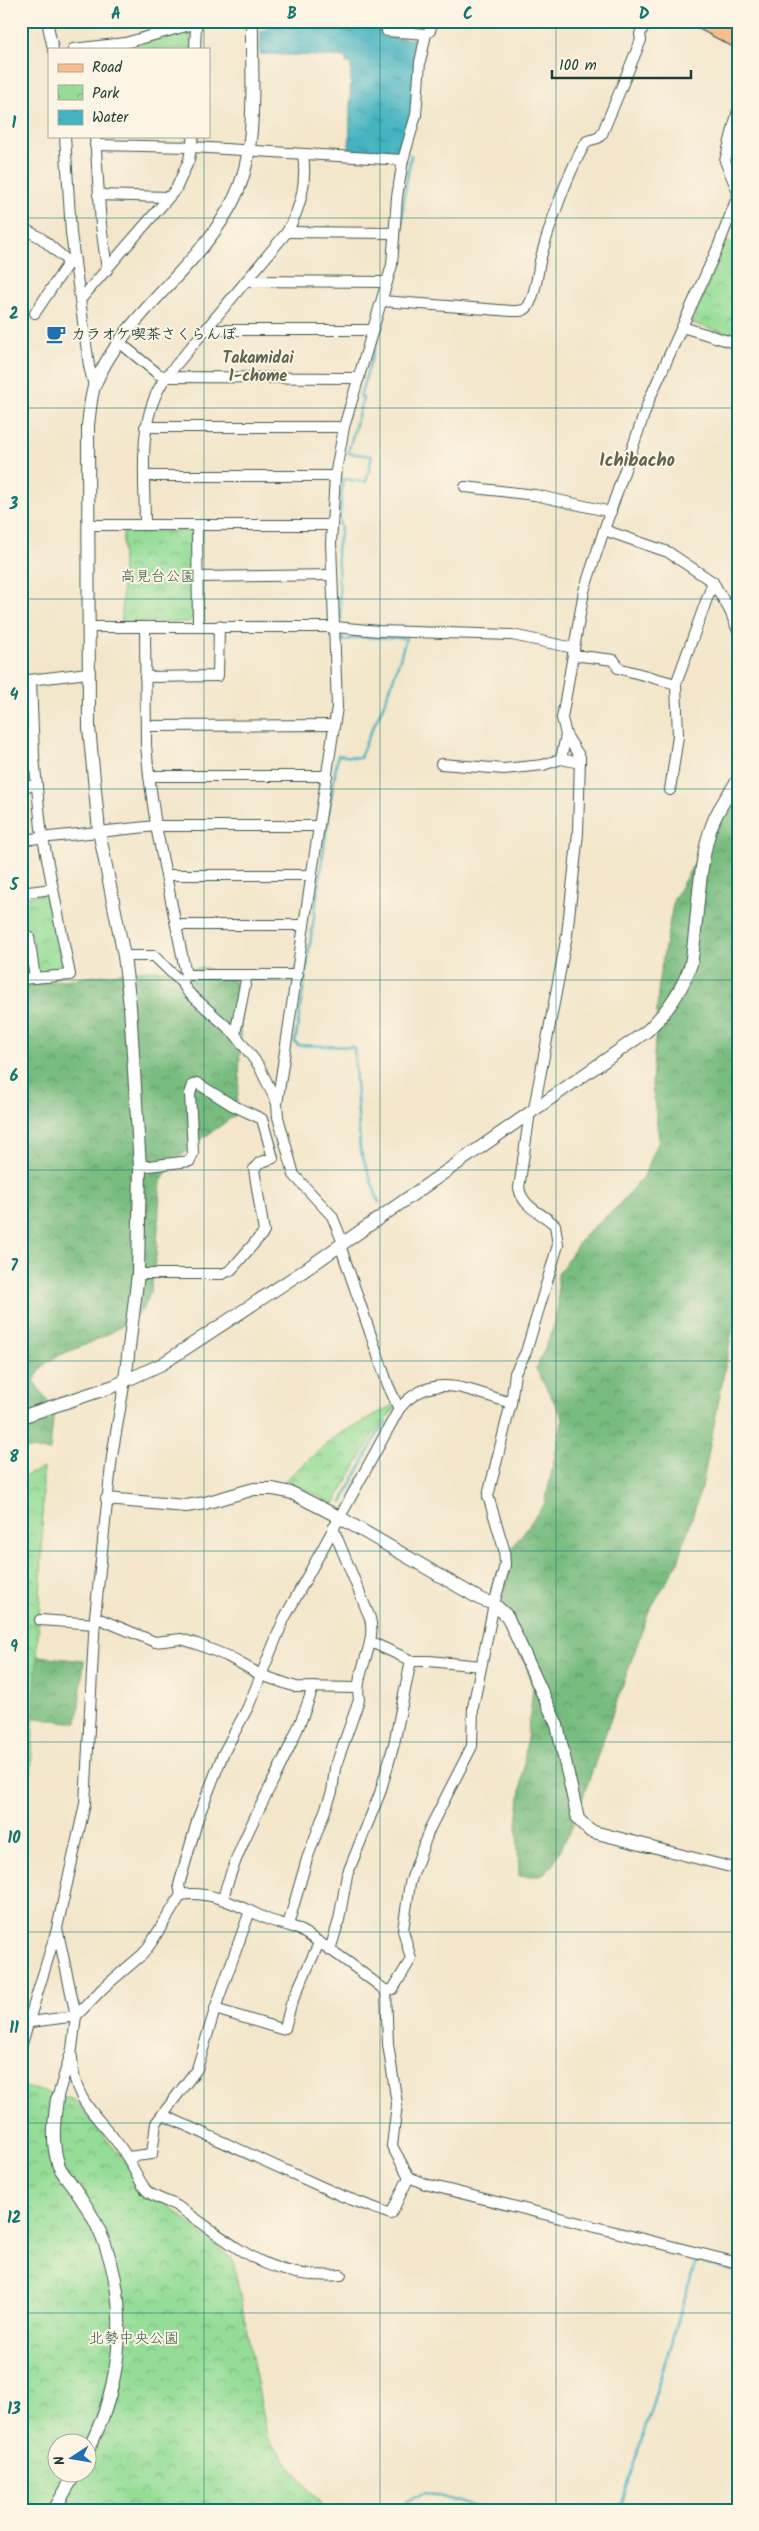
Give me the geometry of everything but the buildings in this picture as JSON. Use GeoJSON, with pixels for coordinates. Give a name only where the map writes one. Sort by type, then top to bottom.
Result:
{"type":"FeatureCollection","features":[{"type":"Feature","properties":{"kind":"main road"},"geometry":{"type":"LineString","coordinates":[[702,21],[738,40]]}},
{"type":"Feature","properties":{"kind":"street"},"geometry":{"type":"LineString","coordinates":[[47,21],[53,48]]}},
{"type":"Feature","properties":{"kind":"street"},"geometry":{"type":"LineString","coordinates":[[21,2047],[31,2022],[57,1928],[85,1804],[95,1620],[107,1499],[125,1380],[138,1274],[140,1167],[135,1064],[124,956],[99,831],[88,727],[88,426],[94,386],[120,342],[222,221],[240,184],[249,151],[252,21]]}},
{"type":"Feature","properties":{"kind":"street"},"geometry":{"type":"LineString","coordinates":[[387,21],[387,31],[426,34]]}},
{"type":"Feature","properties":{"kind":"street"},"geometry":{"type":"LineString","coordinates":[[399,1409],[388,1385],[332,1216],[294,1174],[278,1117],[277,1104],[337,707],[331,525],[335,476],[344,427],[392,265],[403,160],[416,115],[420,62],[426,34],[430,31],[432,21]]}},
{"type":"Feature","properties":{"kind":"street"},"geometry":{"type":"LineString","coordinates":[[382,301],[512,311],[524,310],[528,306],[540,275],[541,258],[565,189],[587,142],[598,138],[602,134],[641,40],[640,34],[646,21]]}},
{"type":"Feature","properties":{"kind":"street"},"geometry":{"type":"LineString","coordinates":[[89,48],[134,41],[190,25],[196,27],[195,48]]}},
{"type":"Feature","properties":{"kind":"street"},"geometry":{"type":"LineString","coordinates":[[386,1992],[393,1989],[412,1959],[403,1930],[410,1883],[433,1822],[471,1751],[473,1707],[494,1604],[505,1565],[504,1549],[488,1496],[511,1403],[515,1373],[526,1352],[558,1245],[555,1225],[526,1205],[521,1198],[519,1188],[532,1110],[568,934],[578,833],[580,757],[566,735],[562,718],[584,592],[649,400],[718,247],[738,193],[725,161],[738,110]]}},
{"type":"Feature","properties":{"kind":"street"},"geometry":{"type":"LineString","coordinates":[[65,138],[72,262],[94,386]]}},
{"type":"Feature","properties":{"kind":"street"},"geometry":{"type":"LineString","coordinates":[[80,300],[168,197],[182,177],[192,147],[193,138]]}},
{"type":"Feature","properties":{"kind":"street"},"geometry":{"type":"LineString","coordinates":[[107,270],[98,195],[95,141],[403,160]]}},
{"type":"Feature","properties":{"kind":"street"},"geometry":{"type":"LineString","coordinates":[[145,525],[145,427],[153,399],[166,377],[287,232],[296,217],[303,194],[303,154]]}},
{"type":"Feature","properties":{"kind":"street"},"geometry":{"type":"LineString","coordinates":[[98,195],[168,197]]}},
{"type":"Feature","properties":{"kind":"street"},"geometry":{"type":"LineString","coordinates":[[21,227],[41,238],[72,262]]}},
{"type":"Feature","properties":{"kind":"street"},"geometry":{"type":"LineString","coordinates":[[287,232],[394,233]]}},
{"type":"Feature","properties":{"kind":"street"},"geometry":{"type":"LineString","coordinates":[[35,313],[72,262]]}},
{"type":"Feature","properties":{"kind":"street"},"geometry":{"type":"LineString","coordinates":[[246,282],[387,282]]}},
{"type":"Feature","properties":{"kind":"street"},"geometry":{"type":"LineString","coordinates":[[682,327],[738,344]]}},
{"type":"Feature","properties":{"kind":"street"},"geometry":{"type":"LineString","coordinates":[[206,330],[373,330]]}},
{"type":"Feature","properties":{"kind":"street"},"geometry":{"type":"LineString","coordinates":[[120,342],[158,374],[166,377],[359,378]]}},
{"type":"Feature","properties":{"kind":"street"},"geometry":{"type":"LineString","coordinates":[[145,427],[344,427]]}},
{"type":"Feature","properties":{"kind":"street"},"geometry":{"type":"LineString","coordinates":[[145,476],[335,476]]}},
{"type":"Feature","properties":{"kind":"street"},"geometry":{"type":"LineString","coordinates":[[465,487],[535,496],[611,512]]}},
{"type":"Feature","properties":{"kind":"street"},"geometry":{"type":"LineString","coordinates":[[88,525],[331,525]]}},
{"type":"Feature","properties":{"kind":"street"},"geometry":{"type":"LineString","coordinates":[[197,525],[198,626]]}},
{"type":"Feature","properties":{"kind":"street"},"geometry":{"type":"LineString","coordinates":[[604,530],[668,552],[713,582],[730,611],[738,631]]}},
{"type":"Feature","properties":{"kind":"street"},"geometry":{"type":"LineString","coordinates":[[197,577],[332,576]]}},
{"type":"Feature","properties":{"kind":"street"},"geometry":{"type":"LineString","coordinates":[[670,790],[678,736],[676,684],[713,582]]}},
{"type":"Feature","properties":{"kind":"street"},"geometry":{"type":"LineString","coordinates":[[730,611],[738,593]]}},
{"type":"Feature","properties":{"kind":"street"},"geometry":{"type":"LineString","coordinates":[[145,626],[146,726],[149,776],[156,826],[176,925],[184,979],[188,992],[235,1034],[259,1066],[277,1104]]}},
{"type":"Feature","properties":{"kind":"street"},"geometry":{"type":"LineString","coordinates":[[145,677],[218,676],[219,626]]}},
{"type":"Feature","properties":{"kind":"street"},"geometry":{"type":"LineString","coordinates":[[88,627],[335,627],[379,631],[512,635],[614,660],[618,668],[676,684]]}},
{"type":"Feature","properties":{"kind":"street"},"geometry":{"type":"LineString","coordinates":[[21,980],[70,975],[43,837],[26,681],[88,673]]}},
{"type":"Feature","properties":{"kind":"street"},"geometry":{"type":"LineString","coordinates":[[146,726],[334,725]]}},
{"type":"Feature","properties":{"kind":"street"},"geometry":{"type":"LineString","coordinates":[[21,734],[32,733]]}},
{"type":"Feature","properties":{"kind":"street"},"geometry":{"type":"LineString","coordinates":[[561,759],[566,735]]}},
{"type":"Feature","properties":{"kind":"street"},"geometry":{"type":"LineString","coordinates":[[441,764],[504,769],[543,765],[561,759],[580,763]]}},
{"type":"Feature","properties":{"kind":"street"},"geometry":{"type":"LineString","coordinates":[[149,776],[327,776]]}},
{"type":"Feature","properties":{"kind":"street"},"geometry":{"type":"LineString","coordinates":[[21,1417],[125,1380],[162,1364],[302,1272],[647,1031],[668,1010],[679,992],[691,964],[709,833],[720,808],[738,780]]}},
{"type":"Feature","properties":{"kind":"street"},"geometry":{"type":"LineString","coordinates":[[21,788],[37,786]]}},
{"type":"Feature","properties":{"kind":"street"},"geometry":{"type":"LineString","coordinates":[[21,840],[156,826],[318,826]]}},
{"type":"Feature","properties":{"kind":"street"},"geometry":{"type":"LineString","coordinates":[[166,876],[311,875]]}},
{"type":"Feature","properties":{"kind":"street"},"geometry":{"type":"LineString","coordinates":[[21,893],[52,889]]}},
{"type":"Feature","properties":{"kind":"street"},"geometry":{"type":"LineString","coordinates":[[176,925],[304,925]]}},
{"type":"Feature","properties":{"kind":"street"},"geometry":{"type":"LineString","coordinates":[[21,938],[29,937],[35,978]]}},
{"type":"Feature","properties":{"kind":"street"},"geometry":{"type":"LineString","coordinates":[[124,956],[154,956],[184,979],[247,975],[298,975]]}},
{"type":"Feature","properties":{"kind":"street"},"geometry":{"type":"LineString","coordinates":[[235,1034],[247,975]]}},
{"type":"Feature","properties":{"kind":"street"},"geometry":{"type":"LineString","coordinates":[[138,1274],[222,1274],[231,1270],[264,1232],[254,1169],[259,1163],[273,1158],[262,1119],[232,1105],[197,1083],[193,1085],[190,1094],[193,1153],[190,1161],[140,1167]]}},
{"type":"Feature","properties":{"kind":"street"},"geometry":{"type":"LineString","coordinates":[[31,2022],[76,2016],[102,1989],[143,1954],[181,1895],[179,1885],[198,1818],[226,1746],[248,1707],[284,1619],[399,1409],[410,1396],[422,1389],[442,1385],[511,1403]]}},
{"type":"Feature","properties":{"kind":"street"},"geometry":{"type":"LineString","coordinates":[[107,1499],[186,1506],[205,1503],[254,1489],[273,1489],[292,1493],[336,1523],[480,1599],[494,1604],[507,1616],[555,1720],[578,1819],[590,1831],[738,1869]]}},
{"type":"Feature","properties":{"kind":"street"},"geometry":{"type":"LineString","coordinates":[[288,1925],[307,1859],[332,1792],[335,1768],[359,1700],[358,1688],[373,1628],[336,1523]]}},
{"type":"Feature","properties":{"kind":"street"},"geometry":{"type":"LineString","coordinates":[[40,1620],[95,1620],[155,1642],[181,1639],[227,1656],[261,1675],[296,1687],[358,1688]]}},
{"type":"Feature","properties":{"kind":"street"},"geometry":{"type":"LineString","coordinates":[[371,1642],[412,1662],[429,1661],[481,1666]]}},
{"type":"Feature","properties":{"kind":"street"},"geometry":{"type":"LineString","coordinates":[[330,1950],[339,1920],[347,1875],[380,1793],[394,1744],[412,1662]]}},
{"type":"Feature","properties":{"kind":"street"},"geometry":{"type":"LineString","coordinates":[[223,1898],[228,1879],[260,1806],[298,1730],[312,1687]]}},
{"type":"Feature","properties":{"kind":"street"},"geometry":{"type":"LineString","coordinates":[[181,1895],[190,1893],[223,1898],[272,1922],[288,1925],[330,1950],[386,1992]]}},
{"type":"Feature","properties":{"kind":"street"},"geometry":{"type":"LineString","coordinates":[[127,2157],[152,2154],[156,2123],[197,2069],[215,2009],[250,1911]]}},
{"type":"Feature","properties":{"kind":"street"},"geometry":{"type":"LineString","coordinates":[[57,1928],[76,2016],[72,2049],[73,2073],[81,2099],[127,2157],[147,2191],[176,2206],[234,2249],[277,2270],[306,2276],[341,2275]]}},
{"type":"Feature","properties":{"kind":"street"},"geometry":{"type":"LineString","coordinates":[[215,2009],[281,2030],[285,2028],[291,2004],[318,1943]]}},
{"type":"Feature","properties":{"kind":"street"},"geometry":{"type":"LineString","coordinates":[[386,1992],[388,2044],[397,2104],[392,2146],[409,2177],[425,2184],[738,2263]]}},
{"type":"Feature","properties":{"kind":"street"},"geometry":{"type":"LineString","coordinates":[[72,2049],[57,2098],[53,2125],[59,2167],[87,2207],[99,2230],[114,2275],[118,2298],[118,2343],[113,2384],[95,2434]]}},
{"type":"Feature","properties":{"kind":"street"},"geometry":{"type":"LineString","coordinates":[[163,2115],[342,2196],[382,2212],[391,2214],[409,2177]]}},
{"type":"Feature","properties":{"kind":"street"},"geometry":{"type":"LineString","coordinates":[[54,2510],[69,2484]]}},
{"type":"Feature","properties":{"kind":"green space"},"geometry":{"type":"Polygon","coordinates":[[[186,30],[191,33],[191,48],[137,48],[137,45],[186,30]]]}},
{"type":"Feature","properties":{"kind":"green space"},"geometry":{"type":"Polygon","coordinates":[[[726,241],[738,245],[738,337],[692,323],[726,241]]]}},
{"type":"Feature","properties":{"kind":"green space","name":"高見台公園"},"geometry":{"type":"Polygon","coordinates":[[[123,531],[188,531],[193,536],[193,617],[189,622],[122,622],[123,531]]]}},
{"type":"Feature","properties":{"kind":"green space"},"geometry":{"type":"Polygon","coordinates":[[[738,786],[738,1300],[703,1482],[678,1562],[649,1611],[573,1825],[553,1864],[541,1876],[519,1876],[517,1823],[533,1688],[527,1667],[511,1638],[503,1599],[510,1551],[545,1503],[563,1418],[536,1369],[554,1326],[558,1304],[558,1274],[585,1234],[617,1207],[645,1174],[659,1140],[652,1085],[659,979],[674,899],[738,786]]]}},
{"type":"Feature","properties":{"kind":"green space"},"geometry":{"type":"Polygon","coordinates":[[[44,894],[50,899],[64,967],[59,973],[37,974],[32,934],[21,935],[21,897],[44,894]]]}},
{"type":"Feature","properties":{"kind":"green space"},"geometry":{"type":"Polygon","coordinates":[[[207,968],[234,981],[241,1010],[239,1085],[235,1115],[184,1153],[167,1171],[162,1180],[153,1277],[147,1302],[142,1310],[113,1332],[52,1359],[37,1374],[34,1382],[54,1409],[50,1451],[26,1449],[21,1456],[21,985],[145,970],[207,968]]]}},
{"type":"Feature","properties":{"kind":"green space"},"geometry":{"type":"Polygon","coordinates":[[[397,1403],[397,1406],[374,1434],[334,1504],[306,1490],[282,1483],[334,1437],[397,1403]]]}},
{"type":"Feature","properties":{"kind":"green space"},"geometry":{"type":"Polygon","coordinates":[[[43,1468],[42,1557],[31,1773],[21,1774],[21,1478],[43,1468]]]}},
{"type":"Feature","properties":{"kind":"green space"},"geometry":{"type":"Polygon","coordinates":[[[21,1488],[42,1516],[29,1655],[84,1661],[77,1723],[21,1716],[21,1488]]]}},
{"type":"Feature","properties":{"kind":"green space","name":"北勢中央公園"},"geometry":{"type":"Polygon","coordinates":[[[21,2086],[75,2100],[122,2158],[174,2210],[233,2260],[268,2439],[326,2510],[21,2510],[21,2086]]]}},
{"type":"Feature","properties":{"kind":"water"},"geometry":{"type":"Polygon","coordinates":[[[268,21],[383,21],[382,37],[417,39],[411,109],[399,156],[349,153],[351,63],[346,63],[346,57],[260,54],[261,30],[267,30],[268,21]]]}},
{"type":"Feature","properties":{"kind":"waterway"},"geometry":{"type":"LineString","coordinates":[[392,291],[399,266],[404,196],[411,155]]}},
{"type":"Feature","properties":{"kind":"waterway"},"geometry":{"type":"LineString","coordinates":[[341,618],[337,550],[341,529],[339,522],[343,479],[366,482],[372,456],[348,453],[363,398],[360,396],[385,315]]}},
{"type":"Feature","properties":{"kind":"waterway"},"geometry":{"type":"LineString","coordinates":[[342,638],[342,641],[360,637],[406,638],[397,670],[360,758],[338,755],[295,1042],[298,1045],[354,1047],[360,1149],[379,1203]]}},
{"type":"Feature","properties":{"kind":"waterway"},"geometry":{"type":"LineString","coordinates":[[342,1502],[377,1435],[387,1422]]}},
{"type":"Feature","properties":{"kind":"waterway"},"geometry":{"type":"LineString","coordinates":[[620,2510],[696,2261],[738,2272]]}},
{"type":"Feature","properties":{"kind":"waterway"},"geometry":{"type":"LineString","coordinates":[[392,2510],[425,2492],[485,2510]]}},
{"type":"Feature","properties":{"kind":"place","name":"カラオケ喫茶さくらんぼ"},"geometry":{"type":"Point","coordinates":[56,334]}},
{"type":"Feature","properties":{"kind":"district","name":"Takamidai 1-chome"},"geometry":{"type":"Point","coordinates":[258,366]}},
{"type":"Feature","properties":{"kind":"district","name":"Ichibacho"},"geometry":{"type":"Point","coordinates":[637,460]}}]}
